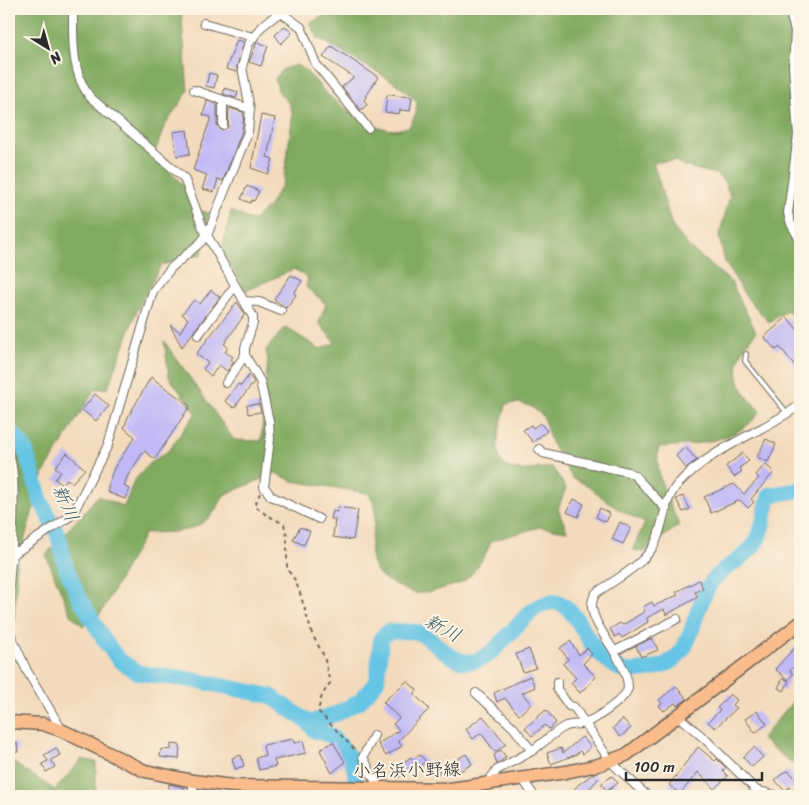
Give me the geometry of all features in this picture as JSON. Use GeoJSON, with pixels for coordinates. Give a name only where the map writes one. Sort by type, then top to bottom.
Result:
{"type":"FeatureCollection","features":[{"type":"Feature","properties":{"kind":"main road","name":"小名浜小野線"},"geometry":{"type":"LineString","coordinates":[[9,722],[43,724],[145,771],[193,781],[233,786],[363,788],[380,792],[450,789],[566,772],[611,762],[640,746],[800,623]]}},
{"type":"Feature","properties":{"kind":"street"},"geometry":{"type":"LineString","coordinates":[[9,13],[12,9]]}},
{"type":"Feature","properties":{"kind":"street"},"geometry":{"type":"LineString","coordinates":[[73,9],[73,55],[83,88],[90,97],[184,178],[203,228],[208,233],[253,317],[245,355],[260,381],[269,421],[270,439],[264,487],[271,496],[319,519]]}},
{"type":"Feature","properties":{"kind":"street"},"geometry":{"type":"LineString","coordinates":[[789,9],[795,31],[793,67],[798,135],[788,213],[791,224],[800,240]]}},
{"type":"Feature","properties":{"kind":"street"},"geometry":{"type":"LineString","coordinates":[[12,555],[58,525],[72,514],[77,507],[108,445],[153,291],[171,268],[201,242],[208,233],[245,141],[250,109],[242,66],[252,37],[282,10],[301,27],[316,64],[368,128]]}},
{"type":"Feature","properties":{"kind":"street"},"geometry":{"type":"LineString","coordinates":[[204,23],[252,37]]}},
{"type":"Feature","properties":{"kind":"street"},"geometry":{"type":"LineString","coordinates":[[194,90],[250,109]]}},
{"type":"Feature","properties":{"kind":"street"},"geometry":{"type":"LineString","coordinates":[[222,125],[223,100]]}},
{"type":"Feature","properties":{"kind":"street"},"geometry":{"type":"LineString","coordinates":[[198,335],[235,286]]}},
{"type":"Feature","properties":{"kind":"street"},"geometry":{"type":"LineString","coordinates":[[244,301],[259,302],[281,312]]}},
{"type":"Feature","properties":{"kind":"street"},"geometry":{"type":"LineString","coordinates":[[226,383],[245,355]]}},
{"type":"Feature","properties":{"kind":"street"},"geometry":{"type":"LineString","coordinates":[[485,784],[498,770],[532,751],[566,726],[586,723],[621,700],[627,692],[628,686],[616,654],[591,608],[592,600],[596,593],[641,560],[651,550],[657,539],[666,509],[676,486],[704,462],[788,414],[800,405]]}},
{"type":"Feature","properties":{"kind":"street"},"geometry":{"type":"LineString","coordinates":[[539,449],[542,453],[628,472],[635,476],[666,509]]}},
{"type":"Feature","properties":{"kind":"street"},"geometry":{"type":"LineString","coordinates":[[9,454],[12,469],[12,555],[9,588]]}},
{"type":"Feature","properties":{"kind":"street"},"geometry":{"type":"LineString","coordinates":[[616,654],[677,619]]}},
{"type":"Feature","properties":{"kind":"street"},"geometry":{"type":"LineString","coordinates":[[9,631],[14,645],[63,732]]}},
{"type":"Feature","properties":{"kind":"street"},"geometry":{"type":"LineString","coordinates":[[9,654],[14,645]]}},
{"type":"Feature","properties":{"kind":"street"},"geometry":{"type":"LineString","coordinates":[[557,682],[556,690],[586,723],[611,762],[647,796]]}},
{"type":"Feature","properties":{"kind":"street"},"geometry":{"type":"LineString","coordinates":[[476,693],[513,727],[532,751]]}},
{"type":"Feature","properties":{"kind":"street"},"geometry":{"type":"LineString","coordinates":[[678,716],[705,739],[756,790],[778,796]]}},
{"type":"Feature","properties":{"kind":"street"},"geometry":{"type":"LineString","coordinates":[[374,735],[362,757],[380,792]]}},
{"type":"Feature","properties":{"kind":"street"},"geometry":{"type":"LineString","coordinates":[[522,778],[534,796]]}},
{"type":"Feature","properties":{"kind":"street"},"geometry":{"type":"LineString","coordinates":[[193,781],[193,796]]}},
{"type":"Feature","properties":{"kind":"lane"},"geometry":{"type":"LineString","coordinates":[[746,354],[745,362],[788,414]]}},
{"type":"Feature","properties":{"kind":"path"},"geometry":{"type":"LineString","coordinates":[[264,487],[255,506],[284,524],[287,536],[287,569],[300,593],[312,634],[324,656],[330,680],[318,706],[318,711],[326,722],[362,757]]}},
{"type":"Feature","properties":{"kind":"path"},"geometry":{"type":"LineString","coordinates":[[798,564],[800,569]]}},
{"type":"Feature","properties":{"kind":"green space"},"geometry":{"type":"Polygon","coordinates":[[[9,9],[181,9],[188,91],[164,127],[154,155],[185,187],[192,209],[209,213],[202,254],[161,265],[137,310],[108,388],[95,389],[44,473],[17,564],[9,676],[9,9]]]}},
{"type":"Feature","properties":{"kind":"green space"},"geometry":{"type":"Polygon","coordinates":[[[327,9],[800,9],[800,318],[796,321],[788,310],[769,322],[746,297],[725,262],[719,236],[730,196],[725,183],[716,174],[684,166],[675,161],[653,162],[672,226],[689,247],[731,282],[756,332],[742,353],[737,372],[743,391],[760,411],[752,421],[741,429],[715,440],[659,447],[658,467],[660,477],[679,525],[644,552],[632,550],[645,523],[613,506],[587,485],[572,478],[551,442],[543,416],[530,406],[519,403],[506,404],[499,431],[498,451],[500,459],[505,465],[517,470],[552,467],[566,488],[558,509],[567,531],[539,527],[491,541],[480,563],[463,582],[424,593],[407,591],[389,581],[376,570],[371,549],[375,512],[368,493],[292,481],[276,473],[224,495],[217,508],[201,524],[182,531],[145,533],[101,613],[83,626],[70,614],[46,555],[98,496],[124,507],[134,481],[150,463],[168,451],[196,413],[169,377],[164,341],[234,440],[261,441],[268,359],[266,350],[285,327],[320,349],[335,343],[319,323],[326,304],[306,287],[308,278],[294,269],[246,291],[222,250],[231,211],[253,221],[269,206],[283,183],[293,114],[288,102],[279,93],[275,79],[283,69],[296,65],[301,68],[336,102],[362,119],[379,127],[398,130],[409,127],[416,114],[417,101],[394,82],[318,38],[310,23],[324,16],[327,9]]]}},
{"type":"Feature","properties":{"kind":"green space"},"geometry":{"type":"Polygon","coordinates":[[[800,693],[800,769],[761,739],[800,693]]]}},
{"type":"Feature","properties":{"kind":"green space"},"geometry":{"type":"Polygon","coordinates":[[[82,759],[96,762],[96,789],[91,796],[9,796],[9,760],[55,790],[82,759]]]}},
{"type":"Feature","properties":{"kind":"building"},"geometry":{"type":"Polygon","coordinates":[[[285,26],[292,33],[281,44],[275,35],[285,26]]]}},
{"type":"Feature","properties":{"kind":"building"},"geometry":{"type":"Polygon","coordinates":[[[237,40],[244,42],[237,72],[226,69],[237,40]]]}},
{"type":"Feature","properties":{"kind":"building"},"geometry":{"type":"Polygon","coordinates":[[[257,42],[268,46],[261,66],[249,62],[257,42]]]}},
{"type":"Feature","properties":{"kind":"building"},"geometry":{"type":"Polygon","coordinates":[[[331,46],[378,77],[364,100],[367,105],[361,110],[342,87],[354,77],[323,57],[331,46]]]}},
{"type":"Feature","properties":{"kind":"building"},"geometry":{"type":"Polygon","coordinates":[[[209,73],[217,75],[214,88],[206,86],[209,73]]]}},
{"type":"Feature","properties":{"kind":"building"},"geometry":{"type":"Polygon","coordinates":[[[225,88],[238,92],[236,98],[223,94],[225,88]]]}},
{"type":"Feature","properties":{"kind":"building"},"geometry":{"type":"Polygon","coordinates":[[[387,95],[412,97],[410,111],[400,110],[399,114],[385,112],[387,95]]]}},
{"type":"Feature","properties":{"kind":"building"},"geometry":{"type":"Polygon","coordinates":[[[207,101],[217,104],[217,125],[221,130],[228,127],[229,108],[243,112],[244,115],[242,131],[223,181],[218,179],[214,192],[202,189],[207,175],[193,170],[211,117],[203,115],[207,101]]]}},
{"type":"Feature","properties":{"kind":"building"},"geometry":{"type":"Polygon","coordinates":[[[261,115],[275,118],[267,157],[273,159],[268,174],[251,168],[261,115]]]}},
{"type":"Feature","properties":{"kind":"building"},"geometry":{"type":"Polygon","coordinates":[[[187,130],[190,154],[177,156],[173,132],[187,130]]]}},
{"type":"Feature","properties":{"kind":"building"},"geometry":{"type":"Polygon","coordinates":[[[247,186],[259,191],[254,201],[252,200],[250,203],[241,199],[247,186]]]}},
{"type":"Feature","properties":{"kind":"building"},"geometry":{"type":"Polygon","coordinates":[[[291,275],[302,281],[294,293],[296,295],[286,308],[274,299],[291,275]]]}},
{"type":"Feature","properties":{"kind":"building"},"geometry":{"type":"Polygon","coordinates":[[[211,290],[220,297],[182,347],[170,325],[180,332],[188,319],[182,314],[194,300],[200,304],[211,290]]]}},
{"type":"Feature","properties":{"kind":"building"},"geometry":{"type":"Polygon","coordinates":[[[237,302],[245,314],[224,344],[228,347],[225,352],[233,357],[231,359],[234,362],[227,371],[219,365],[211,376],[203,369],[208,363],[196,354],[237,302]]]}},
{"type":"Feature","properties":{"kind":"building"},"geometry":{"type":"Polygon","coordinates":[[[787,317],[800,333],[800,372],[780,347],[776,350],[764,337],[787,317]]]}},
{"type":"Feature","properties":{"kind":"building"},"geometry":{"type":"Polygon","coordinates":[[[249,375],[254,382],[234,408],[225,401],[238,384],[241,386],[249,375]]]}},
{"type":"Feature","properties":{"kind":"building"},"geometry":{"type":"Polygon","coordinates":[[[151,377],[190,406],[155,459],[144,451],[127,477],[124,486],[129,489],[125,499],[107,492],[109,482],[114,468],[135,437],[124,428],[128,417],[151,377]]]}},
{"type":"Feature","properties":{"kind":"building"},"geometry":{"type":"Polygon","coordinates":[[[95,394],[109,406],[96,421],[82,410],[95,394]]]}},
{"type":"Feature","properties":{"kind":"building"},"geometry":{"type":"Polygon","coordinates":[[[259,404],[261,412],[248,414],[247,405],[259,404]]]}},
{"type":"Feature","properties":{"kind":"building"},"geometry":{"type":"Polygon","coordinates":[[[540,423],[547,431],[533,442],[523,430],[531,425],[533,428],[540,423]]]}},
{"type":"Feature","properties":{"kind":"building"},"geometry":{"type":"Polygon","coordinates":[[[766,439],[776,444],[768,462],[757,457],[766,439]]]}},
{"type":"Feature","properties":{"kind":"building"},"geometry":{"type":"Polygon","coordinates":[[[685,447],[697,460],[686,468],[676,456],[685,447]]]}},
{"type":"Feature","properties":{"kind":"building"},"geometry":{"type":"Polygon","coordinates":[[[67,453],[85,469],[72,483],[67,479],[62,485],[55,479],[61,472],[55,467],[67,453]]]}},
{"type":"Feature","properties":{"kind":"building"},"geometry":{"type":"Polygon","coordinates":[[[743,453],[749,461],[739,468],[742,471],[734,477],[726,466],[743,453]]]}},
{"type":"Feature","properties":{"kind":"building"},"geometry":{"type":"Polygon","coordinates":[[[765,464],[774,472],[751,499],[754,502],[748,508],[740,500],[711,513],[704,497],[734,484],[744,494],[759,478],[756,475],[765,464]]]}},
{"type":"Feature","properties":{"kind":"building"},"geometry":{"type":"Polygon","coordinates":[[[683,496],[690,509],[683,512],[676,499],[683,496]]]}},
{"type":"Feature","properties":{"kind":"building"},"geometry":{"type":"Polygon","coordinates":[[[574,499],[584,504],[578,517],[567,512],[574,499]]]}},
{"type":"Feature","properties":{"kind":"building"},"geometry":{"type":"Polygon","coordinates":[[[338,507],[358,510],[353,540],[333,537],[335,519],[331,519],[333,511],[337,512],[338,507]]]}},
{"type":"Feature","properties":{"kind":"building"},"geometry":{"type":"Polygon","coordinates":[[[600,508],[610,514],[606,522],[596,517],[600,508]]]}},
{"type":"Feature","properties":{"kind":"building"},"geometry":{"type":"Polygon","coordinates":[[[620,522],[631,528],[623,544],[612,539],[620,522]]]}},
{"type":"Feature","properties":{"kind":"building"},"geometry":{"type":"Polygon","coordinates":[[[300,527],[310,531],[304,545],[293,540],[300,527]]]}},
{"type":"Feature","properties":{"kind":"building"},"geometry":{"type":"Polygon","coordinates":[[[699,580],[703,588],[695,592],[698,597],[666,615],[664,609],[647,618],[648,622],[622,638],[619,634],[615,637],[610,629],[620,623],[623,625],[645,611],[643,607],[652,602],[654,606],[678,595],[676,592],[699,580]]]}},
{"type":"Feature","properties":{"kind":"building"},"geometry":{"type":"Polygon","coordinates":[[[652,638],[658,650],[641,657],[636,646],[652,638]]]}},
{"type":"Feature","properties":{"kind":"building"},"geometry":{"type":"Polygon","coordinates":[[[570,641],[579,655],[587,648],[592,654],[583,664],[596,677],[580,693],[571,683],[576,678],[563,664],[568,659],[560,648],[570,641]]]}},
{"type":"Feature","properties":{"kind":"building"},"geometry":{"type":"Polygon","coordinates":[[[800,642],[800,659],[790,671],[793,674],[788,680],[775,669],[800,642]]]}},
{"type":"Feature","properties":{"kind":"building"},"geometry":{"type":"Polygon","coordinates":[[[529,649],[536,668],[523,672],[516,654],[529,649]]]}},
{"type":"Feature","properties":{"kind":"building"},"geometry":{"type":"Polygon","coordinates":[[[530,676],[535,687],[522,693],[531,704],[519,715],[505,698],[497,702],[494,693],[530,676]]]}},
{"type":"Feature","properties":{"kind":"building"},"geometry":{"type":"Polygon","coordinates":[[[783,678],[789,681],[784,691],[778,688],[783,678]]]}},
{"type":"Feature","properties":{"kind":"building"},"geometry":{"type":"Polygon","coordinates":[[[407,681],[417,690],[414,694],[429,709],[398,741],[402,746],[386,756],[378,744],[399,730],[393,724],[399,718],[383,702],[407,681]]]}},
{"type":"Feature","properties":{"kind":"building"},"geometry":{"type":"Polygon","coordinates":[[[676,686],[687,699],[677,706],[675,703],[664,711],[659,706],[662,703],[659,700],[676,686]]]}},
{"type":"Feature","properties":{"kind":"building"},"geometry":{"type":"Polygon","coordinates":[[[730,694],[737,700],[733,705],[737,708],[715,728],[708,722],[720,710],[717,708],[730,694]]]}},
{"type":"Feature","properties":{"kind":"building"},"geometry":{"type":"Polygon","coordinates":[[[546,710],[556,723],[549,729],[545,725],[532,736],[525,728],[546,710]]]}},
{"type":"Feature","properties":{"kind":"building"},"geometry":{"type":"Polygon","coordinates":[[[757,711],[767,724],[755,733],[745,719],[757,711]]]}},
{"type":"Feature","properties":{"kind":"building"},"geometry":{"type":"Polygon","coordinates":[[[483,716],[506,744],[495,752],[481,733],[473,739],[466,729],[483,716]]]}},
{"type":"Feature","properties":{"kind":"building"},"geometry":{"type":"Polygon","coordinates":[[[623,719],[631,728],[620,737],[613,728],[623,719]]]}},
{"type":"Feature","properties":{"kind":"building"},"geometry":{"type":"Polygon","coordinates":[[[582,737],[591,747],[583,754],[580,751],[575,755],[551,764],[547,753],[561,748],[563,753],[582,737]]]}},
{"type":"Feature","properties":{"kind":"building"},"geometry":{"type":"Polygon","coordinates":[[[293,739],[294,743],[303,741],[306,753],[274,760],[276,766],[259,770],[256,758],[265,755],[263,745],[293,739]]]}},
{"type":"Feature","properties":{"kind":"building"},"geometry":{"type":"Polygon","coordinates":[[[333,742],[345,762],[332,773],[320,750],[333,742]]]}},
{"type":"Feature","properties":{"kind":"building"},"geometry":{"type":"Polygon","coordinates":[[[17,743],[18,752],[9,753],[9,744],[17,743]]]}},
{"type":"Feature","properties":{"kind":"building"},"geometry":{"type":"Polygon","coordinates":[[[171,744],[180,745],[179,759],[160,757],[161,749],[171,750],[171,744]]]}},
{"type":"Feature","properties":{"kind":"building"},"geometry":{"type":"Polygon","coordinates":[[[698,747],[715,761],[717,759],[726,768],[723,771],[728,776],[714,789],[698,772],[680,794],[669,785],[698,747]]]}},
{"type":"Feature","properties":{"kind":"building"},"geometry":{"type":"Polygon","coordinates":[[[754,747],[763,757],[752,767],[743,757],[754,747]]]}},
{"type":"Feature","properties":{"kind":"building"},"geometry":{"type":"Polygon","coordinates":[[[56,748],[60,755],[51,760],[55,767],[46,772],[42,764],[48,761],[44,755],[56,748]]]}},
{"type":"Feature","properties":{"kind":"building"},"geometry":{"type":"Polygon","coordinates":[[[501,750],[506,757],[497,764],[494,755],[501,750]]]}},
{"type":"Feature","properties":{"kind":"building"},"geometry":{"type":"Polygon","coordinates":[[[466,754],[472,764],[457,773],[451,763],[466,754]]]}},
{"type":"Feature","properties":{"kind":"building"},"geometry":{"type":"Polygon","coordinates":[[[241,755],[244,766],[235,769],[232,758],[241,755]]]}},
{"type":"Feature","properties":{"kind":"building"},"geometry":{"type":"Polygon","coordinates":[[[420,755],[426,762],[399,777],[394,769],[411,757],[413,760],[420,755]]]}},
{"type":"Feature","properties":{"kind":"building"},"geometry":{"type":"Polygon","coordinates":[[[430,763],[438,763],[439,773],[431,774],[430,763]]]}},
{"type":"Feature","properties":{"kind":"building"},"geometry":{"type":"Polygon","coordinates":[[[789,771],[800,784],[800,796],[790,787],[785,791],[775,780],[784,772],[789,771]]]}},
{"type":"Feature","properties":{"kind":"building"},"geometry":{"type":"Polygon","coordinates":[[[593,774],[598,779],[587,791],[594,796],[568,796],[579,784],[593,774]]]}},
{"type":"Feature","properties":{"kind":"building"},"geometry":{"type":"Polygon","coordinates":[[[612,776],[618,783],[607,791],[601,784],[612,776]]]}},
{"type":"Feature","properties":{"kind":"building"},"geometry":{"type":"Polygon","coordinates":[[[169,784],[185,788],[184,796],[168,796],[169,784]]]}},
{"type":"Feature","properties":{"kind":"waterway","name":"新川"},"geometry":{"type":"LineString","coordinates":[[9,428],[25,449],[41,501],[58,535],[66,568],[79,597],[106,643],[119,660],[139,673],[193,680],[271,696],[309,723],[315,731],[330,735],[342,747],[352,761],[355,772],[355,796]]}},
{"type":"Feature","properties":{"kind":"waterway","name":"新川"},"geometry":{"type":"LineString","coordinates":[[309,723],[336,714],[360,701],[377,681],[381,638],[389,631],[419,633],[453,657],[460,661],[469,662],[488,655],[527,615],[537,607],[548,603],[559,603],[570,610],[596,650],[610,663],[620,669],[640,671],[662,666],[674,659],[683,650],[702,600],[714,579],[748,552],[758,539],[770,495],[800,490]]}}]}
